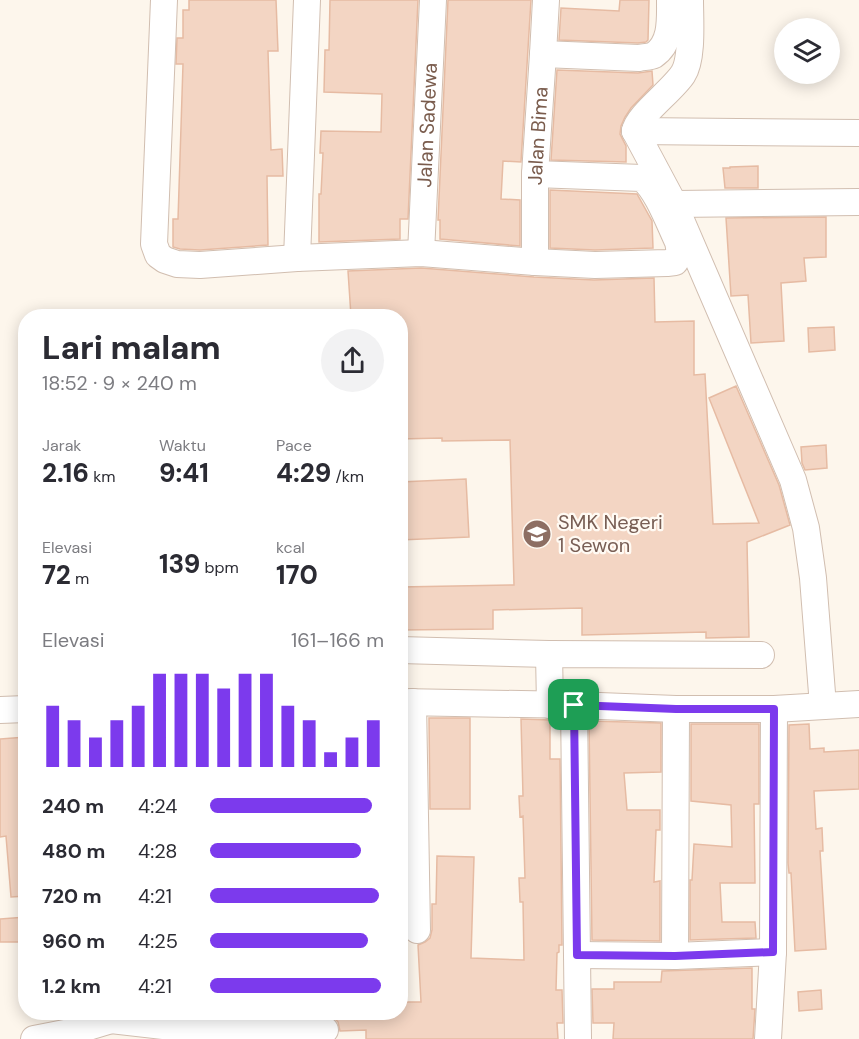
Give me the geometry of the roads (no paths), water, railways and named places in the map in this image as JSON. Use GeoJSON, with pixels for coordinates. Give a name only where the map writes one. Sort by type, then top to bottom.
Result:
{"type":"FeatureCollection","features":[{"type":"Feature","properties":{"kind":"street"},"geometry":{"type":"LineString","coordinates":[[164,0],[154,244],[158,255],[165,260],[177,264],[200,265],[422,253],[595,265],[668,263],[675,262],[680,255],[678,242],[653,190],[642,178],[535,174]]}},
{"type":"Feature","properties":{"kind":"street"},"geometry":{"type":"LineString","coordinates":[[297,258],[308,0]]}},
{"type":"Feature","properties":{"kind":"street","name":"Jalan Sadewa"},"geometry":{"type":"LineString","coordinates":[[422,253],[433,0]]}},
{"type":"Feature","properties":{"kind":"street","name":"Jalan Bima"},"geometry":{"type":"LineString","coordinates":[[531,261],[546,0]]}},
{"type":"Feature","properties":{"kind":"street"},"geometry":{"type":"LineString","coordinates":[[543,54],[639,58],[653,55],[664,44],[669,29],[670,0]]}},
{"type":"Feature","properties":{"kind":"street"},"geometry":{"type":"LineString","coordinates":[[690,0],[689,52],[684,73],[641,119],[635,131],[674,204],[793,480],[806,528],[813,578],[823,706]]}},
{"type":"Feature","properties":{"kind":"street"},"geometry":{"type":"LineString","coordinates":[[635,131],[859,133]]}},
{"type":"Feature","properties":{"kind":"street"},"geometry":{"type":"LineString","coordinates":[[674,204],[859,202]]}},
{"type":"Feature","properties":{"kind":"street"},"geometry":{"type":"LineString","coordinates":[[408,650],[549,654],[761,655]]}},
{"type":"Feature","properties":{"kind":"street"},"geometry":{"type":"LineString","coordinates":[[549,654],[562,705],[577,955],[578,1039]]}},
{"type":"Feature","properties":{"kind":"street"},"geometry":{"type":"LineString","coordinates":[[408,702],[676,709],[774,709],[859,704]]}},
{"type":"Feature","properties":{"kind":"street"},"geometry":{"type":"LineString","coordinates":[[408,704],[414,715],[417,930]]}},
{"type":"Feature","properties":{"kind":"street"},"geometry":{"type":"LineString","coordinates":[[0,710],[18,709]]}},
{"type":"Feature","properties":{"kind":"street"},"geometry":{"type":"LineString","coordinates":[[675,956],[676,709]]}},
{"type":"Feature","properties":{"kind":"street"},"geometry":{"type":"LineString","coordinates":[[768,1039],[773,952],[774,709]]}},
{"type":"Feature","properties":{"kind":"street"},"geometry":{"type":"LineString","coordinates":[[577,955],[675,956],[773,952]]}},
{"type":"Feature","properties":{"kind":"street"},"geometry":{"type":"LineString","coordinates":[[34,1039],[75,1031],[101,1020]]}},
{"type":"Feature","properties":{"kind":"street"},"geometry":{"type":"LineString","coordinates":[[136,1020],[206,1031],[324,1027]]}},
{"type":"Feature","properties":{"kind":"place","name":"SMK Negeri 1 Sewon"},"geometry":{"type":"Point","coordinates":[537,534]}}]}
